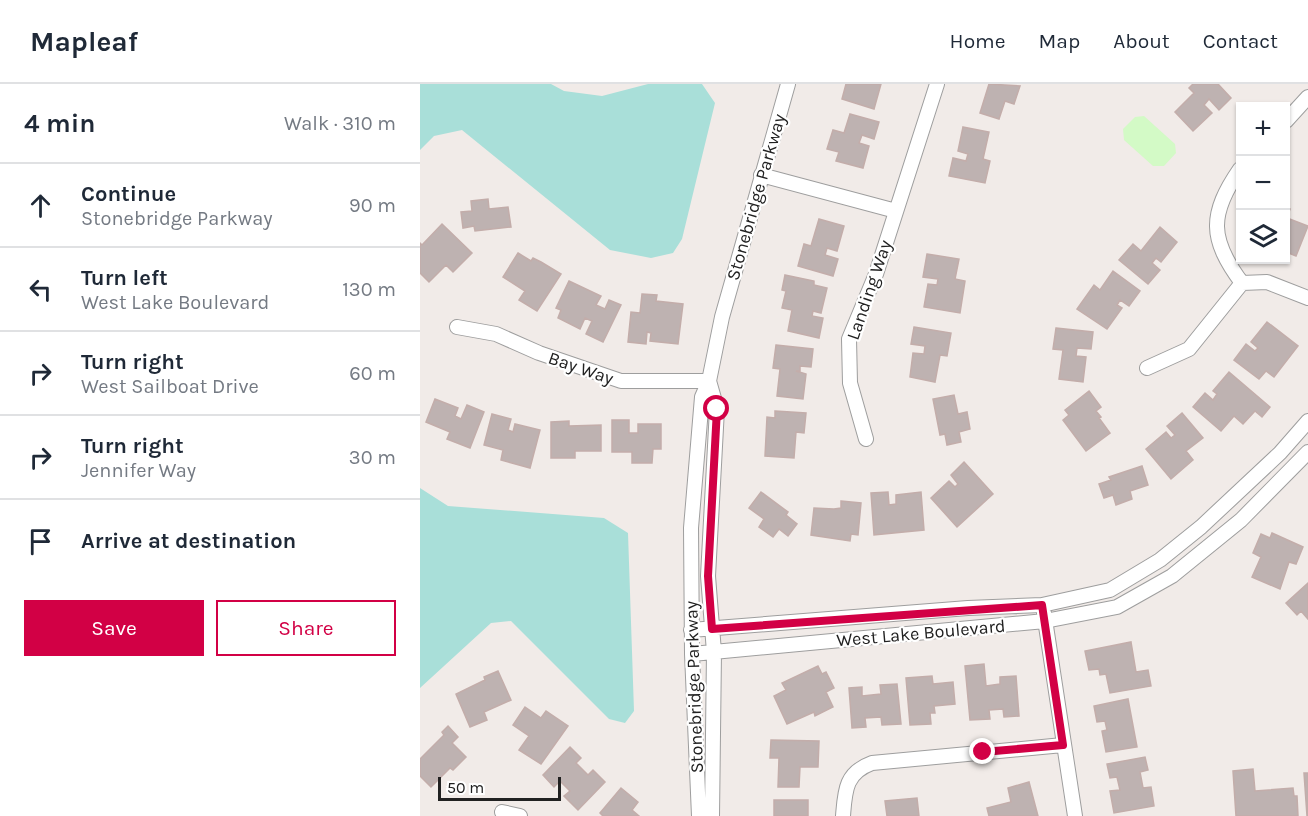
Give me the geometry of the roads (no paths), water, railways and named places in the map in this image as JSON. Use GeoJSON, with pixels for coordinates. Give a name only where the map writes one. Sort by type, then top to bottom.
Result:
{"type":"FeatureCollection","features":[{"type":"Feature","properties":{"kind":"street","name":"Stonebridge Parkway"},"geometry":{"type":"LineString","coordinates":[[699,816],[691,630],[691,528],[702,396],[709,381],[722,317],[788,84]]}},
{"type":"Feature","properties":{"kind":"street","name":"Landing Way"},"geometry":{"type":"LineString","coordinates":[[866,439],[850,383],[849,339],[876,274],[937,84]]}},
{"type":"Feature","properties":{"kind":"street"},"geometry":{"type":"LineString","coordinates":[[1290,117],[1308,97]]}},
{"type":"Feature","properties":{"kind":"street"},"geometry":{"type":"LineString","coordinates":[[761,175],[896,211]]}},
{"type":"Feature","properties":{"kind":"street"},"geometry":{"type":"LineString","coordinates":[[1236,175],[1224,192],[1215,229],[1222,252],[1242,283]]}},
{"type":"Feature","properties":{"kind":"street"},"geometry":{"type":"LineString","coordinates":[[1147,368],[1189,349],[1242,283],[1267,282],[1308,298]]}},
{"type":"Feature","properties":{"kind":"street","name":"Bay Way"},"geometry":{"type":"LineString","coordinates":[[457,327],[496,334],[538,353],[621,381],[709,381]]}},
{"type":"Feature","properties":{"kind":"street","name":"Stonebridge Parkway"},"geometry":{"type":"LineString","coordinates":[[709,381],[717,409],[708,576],[714,652],[712,816]]}},
{"type":"Feature","properties":{"kind":"street","name":"West Lake Boulevard"},"geometry":{"type":"LineString","coordinates":[[691,630],[1042,605],[1110,590],[1160,560],[1232,499],[1280,453],[1308,421]]}},
{"type":"Feature","properties":{"kind":"street","name":"West Lake Boulevard"},"geometry":{"type":"LineString","coordinates":[[692,654],[1046,621],[1117,607],[1172,576],[1241,520],[1308,452]]}},
{"type":"Feature","properties":{"kind":"street"},"geometry":{"type":"LineString","coordinates":[[1042,605],[1075,816]]}},
{"type":"Feature","properties":{"kind":"street"},"geometry":{"type":"LineString","coordinates":[[843,816],[845,787],[851,776],[859,768],[872,763],[1063,745]]}},
{"type":"Feature","properties":{"kind":"street"},"geometry":{"type":"LineString","coordinates":[[502,812],[520,816]]}},
{"type":"Feature","properties":{"kind":"water"},"geometry":{"type":"Polygon","coordinates":[[[420,84],[551,84],[564,91],[602,96],[648,84],[702,84],[715,103],[682,239],[673,253],[651,258],[610,250],[462,130],[434,136],[420,150],[420,84]]]}},
{"type":"Feature","properties":{"kind":"water"},"geometry":{"type":"Polygon","coordinates":[[[420,488],[448,506],[604,518],[628,533],[634,711],[625,723],[609,719],[511,621],[491,623],[420,688],[420,488]]]}}]}
